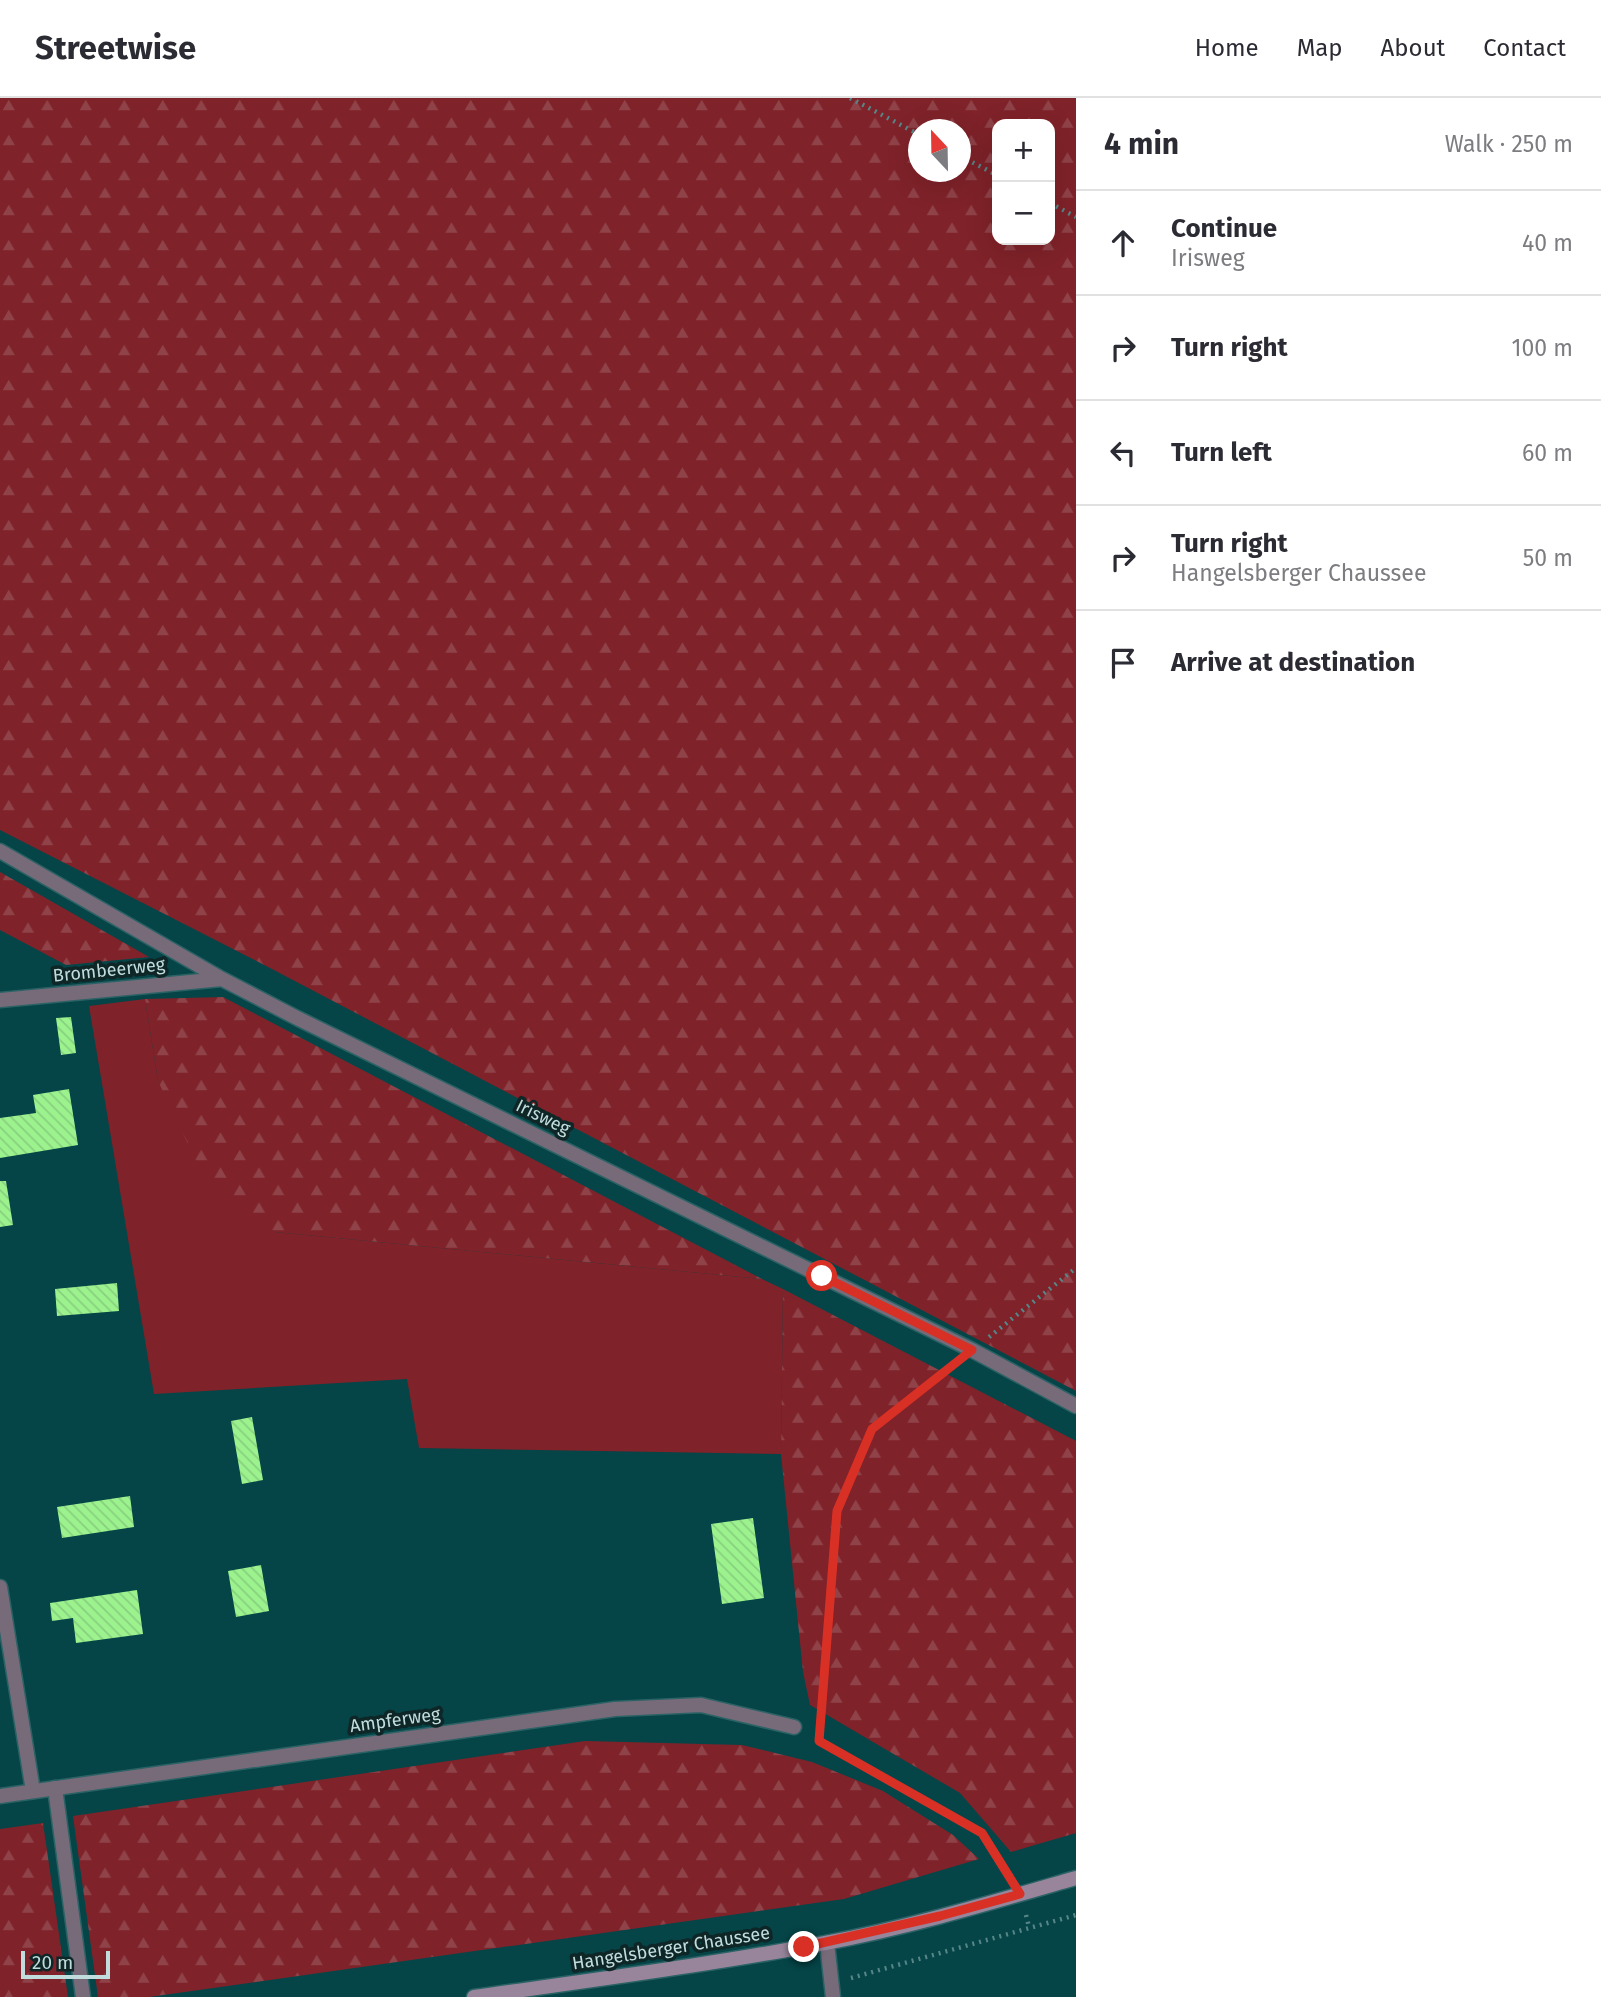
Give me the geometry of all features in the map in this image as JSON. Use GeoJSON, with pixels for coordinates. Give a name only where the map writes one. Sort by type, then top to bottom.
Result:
{"type":"FeatureCollection","features":[{"type":"Feature","properties":{"kind":"main road","name":"Hangelsberger Chaussee"},"geometry":{"type":"LineString","coordinates":[[474,1997],[827,1943],[1076,1878]]}},
{"type":"Feature","properties":{"kind":"street","name":"Irisweg"},"geometry":{"type":"LineString","coordinates":[[0,851],[222,979],[972,1350],[1076,1406]]}},
{"type":"Feature","properties":{"kind":"street","name":"Brombeerweg"},"geometry":{"type":"LineString","coordinates":[[0,1000],[222,979]]}},
{"type":"Feature","properties":{"kind":"street"},"geometry":{"type":"LineString","coordinates":[[0,1587],[33,1791]]}},
{"type":"Feature","properties":{"kind":"street","name":"Ampferweg"},"geometry":{"type":"LineString","coordinates":[[0,1796],[615,1709],[701,1705],[794,1727]]}},
{"type":"Feature","properties":{"kind":"street"},"geometry":{"type":"LineString","coordinates":[[55,1788],[83,1997]]}},
{"type":"Feature","properties":{"kind":"street"},"geometry":{"type":"LineString","coordinates":[[827,1943],[832,1991]]}},
{"type":"Feature","properties":{"kind":"path"},"geometry":{"type":"LineString","coordinates":[[850,98],[908,128]]}},
{"type":"Feature","properties":{"kind":"path"},"geometry":{"type":"LineString","coordinates":[[971,162],[992,173]]}},
{"type":"Feature","properties":{"kind":"path"},"geometry":{"type":"LineString","coordinates":[[1055,206],[1076,217]]}},
{"type":"Feature","properties":{"kind":"path"},"geometry":{"type":"LineString","coordinates":[[819,1741],[837,1511],[872,1429],[1076,1268]]}},
{"type":"Feature","properties":{"kind":"path"},"geometry":{"type":"LineString","coordinates":[[794,1727],[982,1833],[1020,1894],[1029,1927]]}},
{"type":"Feature","properties":{"kind":"path"},"geometry":{"type":"LineString","coordinates":[[832,1991],[1029,1927],[1076,1915]]}},
{"type":"Feature","properties":{"kind":"green space"},"geometry":{"type":"Polygon","coordinates":[[[0,98],[1076,98],[1076,1391],[270,968],[0,830],[0,98]]]}},
{"type":"Feature","properties":{"kind":"green space"},"geometry":{"type":"Polygon","coordinates":[[[0,872],[149,957],[66,965],[0,930],[0,872]]]}},
{"type":"Feature","properties":{"kind":"green space"},"geometry":{"type":"Polygon","coordinates":[[[223,997],[762,1279],[275,1232],[204,1178],[158,1081],[145,999],[223,997]]]}},
{"type":"Feature","properties":{"kind":"green space"},"geometry":{"type":"Polygon","coordinates":[[[145,999],[158,1081],[275,1232],[762,1279],[783,1289],[781,1454],[419,1448],[407,1379],[154,1394],[89,1006],[145,999]]]}},
{"type":"Feature","properties":{"kind":"green space"},"geometry":{"type":"Polygon","coordinates":[[[783,1289],[1076,1441],[1076,1833],[1011,1852],[960,1793],[810,1705],[803,1672],[781,1454],[783,1289]]]}},
{"type":"Feature","properties":{"kind":"green space"},"geometry":{"type":"Polygon","coordinates":[[[585,1741],[742,1745],[812,1762],[883,1791],[953,1835],[979,1859],[844,1899],[149,1997],[98,1997],[73,1816],[585,1741]]]}},
{"type":"Feature","properties":{"kind":"green space"},"geometry":{"type":"Polygon","coordinates":[[[43,1823],[68,1997],[0,1997],[0,1829],[43,1823]]]}},
{"type":"Feature","properties":{"kind":"building"},"geometry":{"type":"Polygon","coordinates":[[[71,1017],[76,1053],[61,1055],[56,1018],[71,1017]]]}},
{"type":"Feature","properties":{"kind":"building"},"geometry":{"type":"Polygon","coordinates":[[[69,1089],[78,1145],[0,1158],[0,1118],[36,1113],[33,1095],[69,1089]]]}},
{"type":"Feature","properties":{"kind":"building"},"geometry":{"type":"Polygon","coordinates":[[[0,1181],[6,1181],[13,1225],[0,1227],[0,1181]]]}},
{"type":"Feature","properties":{"kind":"building"},"geometry":{"type":"Polygon","coordinates":[[[117,1283],[119,1311],[57,1316],[55,1289],[117,1283]]]}},
{"type":"Feature","properties":{"kind":"building"},"geometry":{"type":"Polygon","coordinates":[[[252,1417],[263,1480],[242,1484],[231,1421],[252,1417]]]}},
{"type":"Feature","properties":{"kind":"building"},"geometry":{"type":"Polygon","coordinates":[[[130,1496],[134,1527],[62,1538],[57,1507],[130,1496]]]}},
{"type":"Feature","properties":{"kind":"building"},"geometry":{"type":"Polygon","coordinates":[[[753,1518],[764,1598],[722,1604],[711,1524],[753,1518]]]}},
{"type":"Feature","properties":{"kind":"building"},"geometry":{"type":"Polygon","coordinates":[[[261,1565],[269,1611],[236,1617],[228,1571],[261,1565]]]}},
{"type":"Feature","properties":{"kind":"building"},"geometry":{"type":"Polygon","coordinates":[[[137,1590],[143,1634],[76,1643],[73,1618],[52,1621],[50,1603],[137,1590]]]}},
{"type":"Feature","properties":{"kind":"route"},"geometry":{"type":"LineString","coordinates":[[804,1947],[940,1916],[1020,1894],[982,1833],[819,1741],[837,1511],[872,1429],[972,1350],[822,1276]]}}]}
